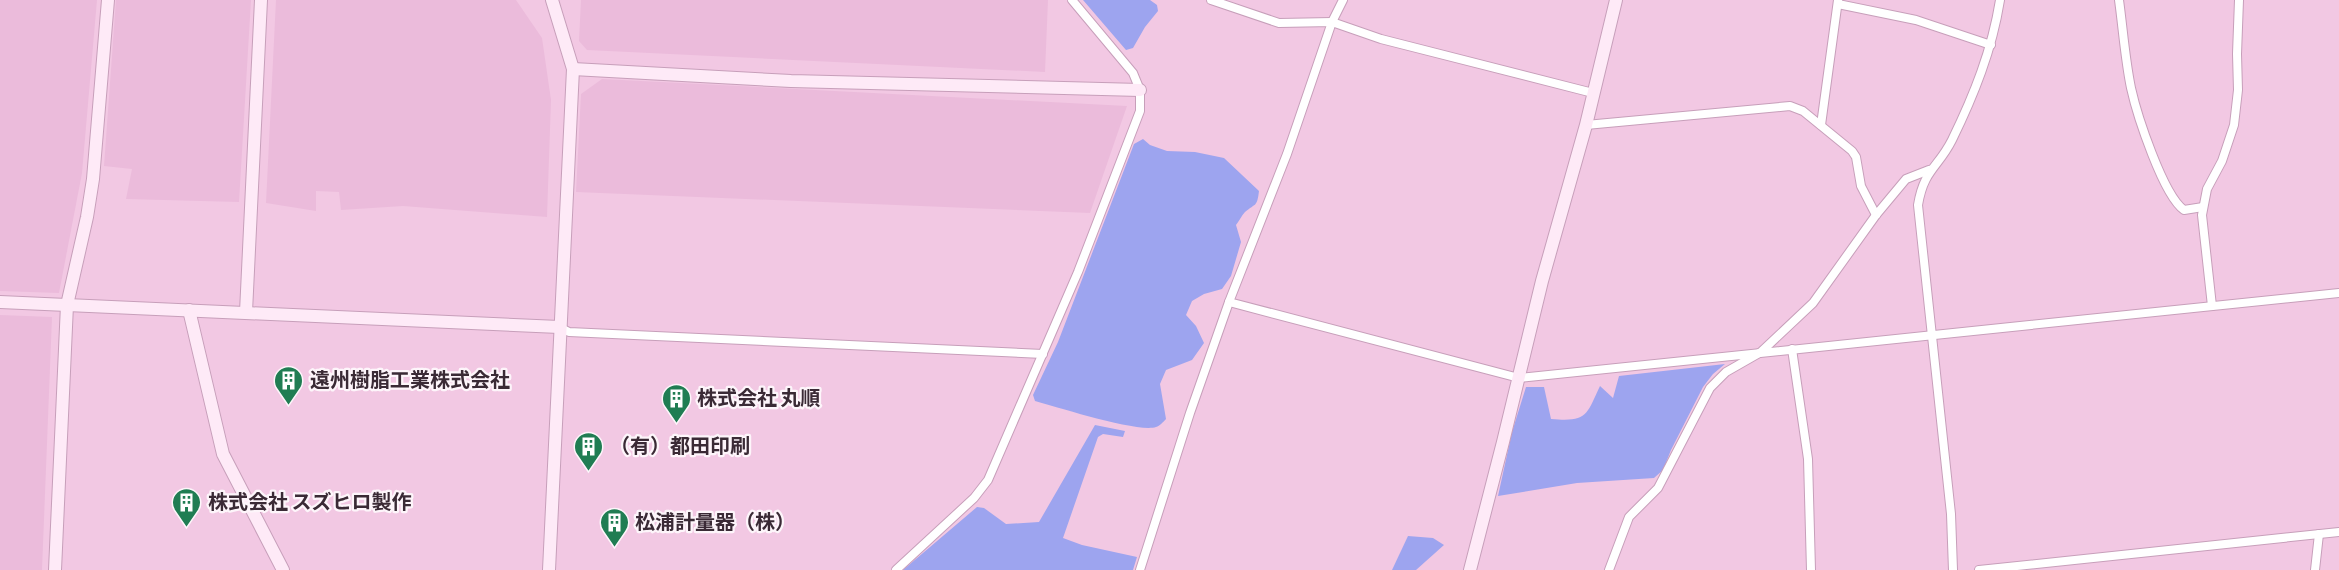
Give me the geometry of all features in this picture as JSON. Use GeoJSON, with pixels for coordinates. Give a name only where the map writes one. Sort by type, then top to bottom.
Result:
{"type":"FeatureCollection","features":[{"type":"Feature","properties":{"kind":"street"},"geometry":{"type":"LineString","coordinates":[[55,570],[67,305],[80,256],[91,189],[108,0]]}},
{"type":"Feature","properties":{"kind":"street"},"geometry":{"type":"LineString","coordinates":[[246,312],[261,0]]}},
{"type":"Feature","properties":{"kind":"street"},"geometry":{"type":"LineString","coordinates":[[549,570],[573,69],[552,0]]}},
{"type":"Feature","properties":{"kind":"street"},"geometry":{"type":"LineString","coordinates":[[896,570],[974,498],[988,480],[1078,272],[1140,111],[1140,90],[1133,73],[1072,0]]}},
{"type":"Feature","properties":{"kind":"street"},"geometry":{"type":"LineString","coordinates":[[1211,0],[1279,23],[1332,22],[1381,39],[1593,93]]}},
{"type":"Feature","properties":{"kind":"street"},"geometry":{"type":"LineString","coordinates":[[1140,570],[1190,413],[1229,303],[1299,121],[1332,22],[1343,0]]}},
{"type":"Feature","properties":{"kind":"street"},"geometry":{"type":"LineString","coordinates":[[1470,570],[1542,281],[1586,125],[1616,0]]}},
{"type":"Feature","properties":{"kind":"street"},"geometry":{"type":"LineString","coordinates":[[1953,570],[1951,514],[1918,205],[1921,189],[1931,169],[1951,143],[1972,96],[1991,45],[2000,0]]}},
{"type":"Feature","properties":{"kind":"street"},"geometry":{"type":"LineString","coordinates":[[2119,0],[2131,89],[2162,178],[2170,196],[2184,210],[2203,207]]}},
{"type":"Feature","properties":{"kind":"street"},"geometry":{"type":"LineString","coordinates":[[2212,306],[2203,207],[2207,189],[2222,161],[2234,125],[2238,90],[2236,54],[2239,0]]}},
{"type":"Feature","properties":{"kind":"street"},"geometry":{"type":"LineString","coordinates":[[1821,125],[1838,2],[1934,25],[1991,45]]}},
{"type":"Feature","properties":{"kind":"street"},"geometry":{"type":"LineString","coordinates":[[573,69],[790,81],[1140,90]]}},
{"type":"Feature","properties":{"kind":"street"},"geometry":{"type":"LineString","coordinates":[[1586,125],[1790,106],[1803,111],[1852,151],[1856,157],[1861,186],[1876,214]]}},
{"type":"Feature","properties":{"kind":"street"},"geometry":{"type":"LineString","coordinates":[[1609,570],[1629,517],[1658,489],[1710,388],[1726,372],[1761,352],[1813,303],[1876,214],[1906,179],[1931,169]]}},
{"type":"Feature","properties":{"kind":"street"},"geometry":{"type":"LineString","coordinates":[[1229,303],[1519,378],[2339,293]]}},
{"type":"Feature","properties":{"kind":"street"},"geometry":{"type":"LineString","coordinates":[[0,302],[559,327],[568,332],[1043,354]]}},
{"type":"Feature","properties":{"kind":"street"},"geometry":{"type":"LineString","coordinates":[[189,310],[223,454],[283,570]]}},
{"type":"Feature","properties":{"kind":"street"},"geometry":{"type":"LineString","coordinates":[[1792,349],[1808,459],[1811,570]]}},
{"type":"Feature","properties":{"kind":"street"},"geometry":{"type":"LineString","coordinates":[[1979,570],[2339,532]]}},
{"type":"Feature","properties":{"kind":"street"},"geometry":{"type":"LineString","coordinates":[[2315,570],[2319,534]]}},
{"type":"Feature","properties":{"kind":"shaded area"},"geometry":{"type":"Polygon","coordinates":[[[0,0],[97,0],[82,173],[59,293],[0,291],[0,0]]]}},
{"type":"Feature","properties":{"kind":"shaded area"},"geometry":{"type":"Polygon","coordinates":[[[116,0],[251,0],[239,202],[126,199],[132,169],[104,166],[116,0]]]}},
{"type":"Feature","properties":{"kind":"shaded area"},"geometry":{"type":"Polygon","coordinates":[[[276,0],[516,0],[542,38],[551,100],[547,217],[403,206],[341,210],[339,192],[316,191],[316,211],[266,203],[276,0]]]}},
{"type":"Feature","properties":{"kind":"shaded area"},"geometry":{"type":"Polygon","coordinates":[[[581,0],[1048,0],[1045,72],[587,50],[579,41],[581,0]]]}},
{"type":"Feature","properties":{"kind":"shaded area"},"geometry":{"type":"Polygon","coordinates":[[[1083,0],[1150,0],[1157,5],[1158,11],[1145,27],[1133,48],[1126,50],[1083,0]]]}},
{"type":"Feature","properties":{"kind":"shaded area"},"geometry":{"type":"Polygon","coordinates":[[[602,79],[1127,106],[1090,213],[576,192],[581,94],[602,79]]]}},
{"type":"Feature","properties":{"kind":"shaded area"},"geometry":{"type":"Polygon","coordinates":[[[1143,139],[1150,145],[1167,151],[1195,152],[1224,158],[1259,191],[1258,200],[1245,212],[1236,225],[1241,242],[1231,276],[1222,289],[1204,294],[1192,301],[1186,315],[1196,326],[1204,343],[1192,360],[1166,370],[1160,384],[1166,419],[1157,426],[1147,428],[1116,423],[1035,401],[1033,395],[1058,342],[1134,144],[1143,139]]]}},
{"type":"Feature","properties":{"kind":"shaded area"},"geometry":{"type":"Polygon","coordinates":[[[0,315],[52,317],[42,570],[0,570],[0,315]]]}},
{"type":"Feature","properties":{"kind":"shaded area"},"geometry":{"type":"Polygon","coordinates":[[[1725,364],[1703,387],[1663,470],[1654,478],[1577,483],[1498,496],[1512,432],[1526,387],[1544,387],[1551,419],[1572,419],[1584,415],[1600,386],[1613,398],[1619,376],[1725,364]]]}},
{"type":"Feature","properties":{"kind":"shaded area"},"geometry":{"type":"Polygon","coordinates":[[[1095,425],[1125,431],[1123,437],[1103,434],[1098,437],[1063,538],[1082,545],[1137,557],[1133,570],[903,570],[977,507],[984,508],[1006,524],[1039,522],[1095,425]]]}},
{"type":"Feature","properties":{"kind":"shaded area"},"geometry":{"type":"Polygon","coordinates":[[[1408,536],[1433,538],[1444,545],[1416,570],[1392,570],[1408,536]]]}},
{"type":"Feature","properties":{"kind":"place","name":"遠州樹脂工業株式会社"},"geometry":{"type":"Point","coordinates":[289,406]}},
{"type":"Feature","properties":{"kind":"place","name":"株式会社 丸順"},"geometry":{"type":"Point","coordinates":[676,424]}},
{"type":"Feature","properties":{"kind":"place","name":"（有）都田印刷"},"geometry":{"type":"Point","coordinates":[589,472]}},
{"type":"Feature","properties":{"kind":"place","name":"株式会社 スズヒロ製作"},"geometry":{"type":"Point","coordinates":[187,528]}},
{"type":"Feature","properties":{"kind":"place","name":"松浦計量器（株）"},"geometry":{"type":"Point","coordinates":[614,548]}}]}
